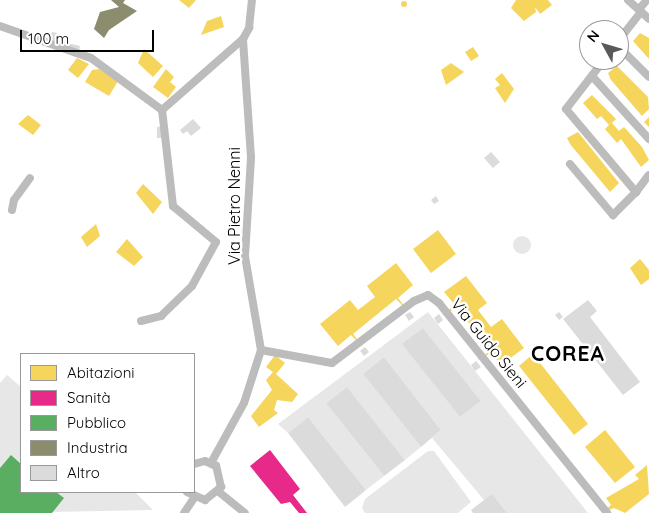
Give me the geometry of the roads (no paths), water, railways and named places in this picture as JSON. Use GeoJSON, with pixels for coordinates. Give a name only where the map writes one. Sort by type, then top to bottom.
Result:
{"type":"FeatureCollection","features":[{"type":"Feature","properties":{"kind":"street","name":"Via Pietro Nenni"},"geometry":{"type":"LineString","coordinates":[[211,463],[244,403],[261,350],[245,256],[251,157],[243,39],[250,28],[252,0]]}},
{"type":"Feature","properties":{"kind":"street"},"geometry":{"type":"LineString","coordinates":[[628,0],[649,18]]}},
{"type":"Feature","properties":{"kind":"street"},"geometry":{"type":"LineString","coordinates":[[629,26],[647,0]]}},
{"type":"Feature","properties":{"kind":"street"},"geometry":{"type":"LineString","coordinates":[[0,26],[92,58],[162,110],[173,206],[216,242],[192,286],[161,316],[141,321]]}},
{"type":"Feature","properties":{"kind":"street"},"geometry":{"type":"LineString","coordinates":[[162,110],[243,39]]}},
{"type":"Feature","properties":{"kind":"street"},"geometry":{"type":"LineString","coordinates":[[629,56],[649,77]]}},
{"type":"Feature","properties":{"kind":"street"},"geometry":{"type":"LineString","coordinates":[[596,70],[566,109],[636,192]]}},
{"type":"Feature","properties":{"kind":"street"},"geometry":{"type":"LineString","coordinates":[[592,76],[649,139]]}},
{"type":"Feature","properties":{"kind":"street"},"geometry":{"type":"LineString","coordinates":[[570,164],[613,215],[636,192],[649,175]]}},
{"type":"Feature","properties":{"kind":"street"},"geometry":{"type":"LineString","coordinates":[[12,210],[14,200],[30,178]]}},
{"type":"Feature","properties":{"kind":"street","name":"Via Guido Sieni"},"geometry":{"type":"LineString","coordinates":[[261,350],[332,363],[414,300],[428,295],[439,303],[607,513]]}},
{"type":"Feature","properties":{"kind":"street"},"geometry":{"type":"LineString","coordinates":[[188,493],[194,498],[210,499],[219,492],[222,476],[211,463],[195,464]]}},
{"type":"Feature","properties":{"kind":"street"},"geometry":{"type":"LineString","coordinates":[[219,492],[246,513]]}},
{"type":"Feature","properties":{"kind":"street"},"geometry":{"type":"LineString","coordinates":[[184,513],[194,498]]}},
{"type":"Feature","properties":{"kind":"district","name":"COREA"},"geometry":{"type":"Point","coordinates":[568,353]}}]}
